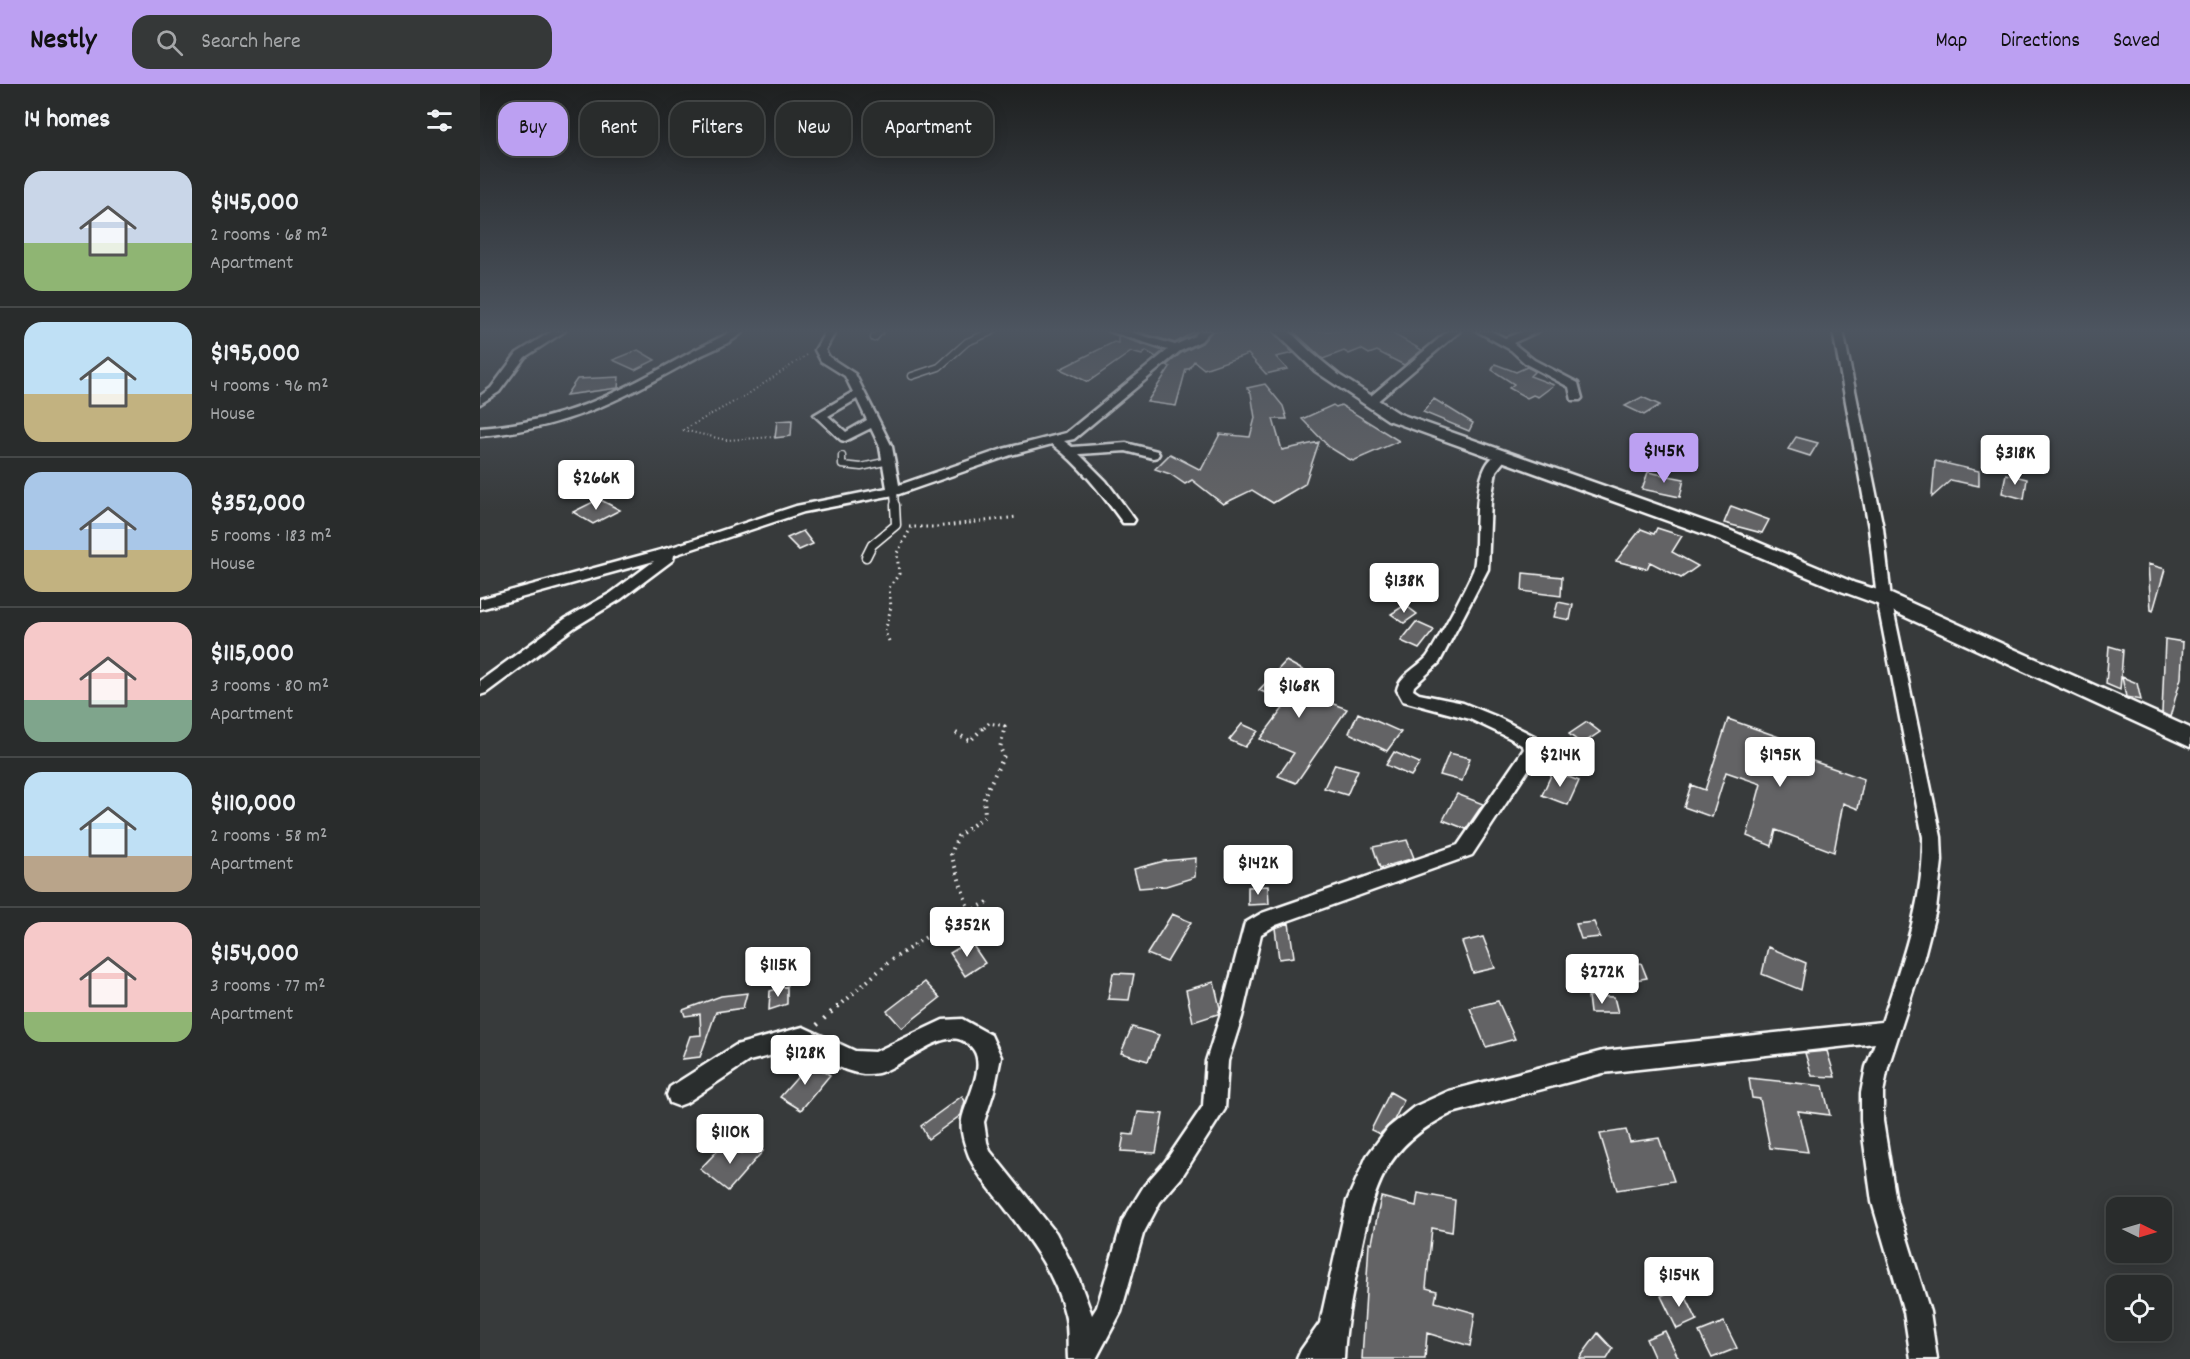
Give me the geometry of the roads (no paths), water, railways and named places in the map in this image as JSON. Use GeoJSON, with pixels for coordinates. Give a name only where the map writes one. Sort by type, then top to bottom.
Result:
{"type":"FeatureCollection","features":[{"type":"Feature","properties":{"kind":"street"},"geometry":{"type":"LineString","coordinates":[[480,401],[494,390]]}},
{"type":"Feature","properties":{"kind":"street"},"geometry":{"type":"LineString","coordinates":[[480,432],[523,428],[575,416],[631,390]]}},
{"type":"Feature","properties":{"kind":"street"},"geometry":{"type":"LineString","coordinates":[[856,390],[886,447],[894,491]]}},
{"type":"Feature","properties":{"kind":"street"},"geometry":{"type":"LineString","coordinates":[[480,604],[677,550],[801,509],[894,491],[958,471],[1006,452],[1070,436],[1127,390]]}},
{"type":"Feature","properties":{"kind":"street"},"geometry":{"type":"LineString","coordinates":[[1350,390],[1414,425],[1722,534],[1848,587],[1884,599],[2190,738]]}},
{"type":"Feature","properties":{"kind":"street"},"geometry":{"type":"LineString","coordinates":[[1370,402],[1384,390]]}},
{"type":"Feature","properties":{"kind":"street"},"geometry":{"type":"LineString","coordinates":[[1575,390],[1576,398]]}},
{"type":"Feature","properties":{"kind":"street"},"geometry":{"type":"LineString","coordinates":[[1849,390],[1876,528],[1884,599],[1934,856],[1921,925],[1877,1067],[1872,1093],[1872,1121],[1884,1202],[1917,1312],[1924,1359]]}},
{"type":"Feature","properties":{"kind":"street"},"geometry":{"type":"LineString","coordinates":[[858,394],[820,415],[844,437],[874,421]]}},
{"type":"Feature","properties":{"kind":"street"},"geometry":{"type":"LineString","coordinates":[[1054,440],[1069,451],[1101,484],[1128,520]]}},
{"type":"Feature","properties":{"kind":"street"},"geometry":{"type":"LineString","coordinates":[[1069,451],[1126,447],[1153,454]]}},
{"type":"Feature","properties":{"kind":"street"},"geometry":{"type":"LineString","coordinates":[[1081,1358],[1108,1312],[1132,1229],[1152,1194],[1173,1170],[1214,1109],[1217,1061],[1231,1017],[1252,929],[1269,919],[1464,850],[1533,750],[1530,742],[1495,720],[1465,709],[1417,700],[1409,697],[1405,690],[1412,678],[1438,652],[1481,568],[1484,500],[1490,470],[1501,457]]}},
{"type":"Feature","properties":{"kind":"street"},"geometry":{"type":"LineString","coordinates":[[480,689],[570,622],[616,596],[677,550]]}},
{"type":"Feature","properties":{"kind":"street"},"geometry":{"type":"LineString","coordinates":[[678,1095],[744,1052],[803,1037],[854,1062],[877,1063],[914,1042],[943,1030],[963,1029],[982,1042],[990,1057],[984,1091],[973,1122],[975,1142],[982,1159],[1047,1242],[1069,1286],[1079,1316],[1081,1358]]}},
{"type":"Feature","properties":{"kind":"street"},"geometry":{"type":"LineString","coordinates":[[1331,1359],[1332,1329],[1359,1201],[1375,1164],[1396,1136],[1422,1115],[1449,1102],[1603,1062],[1890,1031]]}},
{"type":"Feature","properties":{"kind":"street"},"geometry":{"type":"LineString","coordinates":[[1310,1359],[1332,1329]]}},
{"type":"Feature","properties":{"kind":"lane"},"geometry":{"type":"LineString","coordinates":[[842,456],[842,465],[851,467],[889,461]]}},
{"type":"Feature","properties":{"kind":"lane"},"geometry":{"type":"LineString","coordinates":[[866,557],[872,545],[896,525],[894,491]]}}]}
